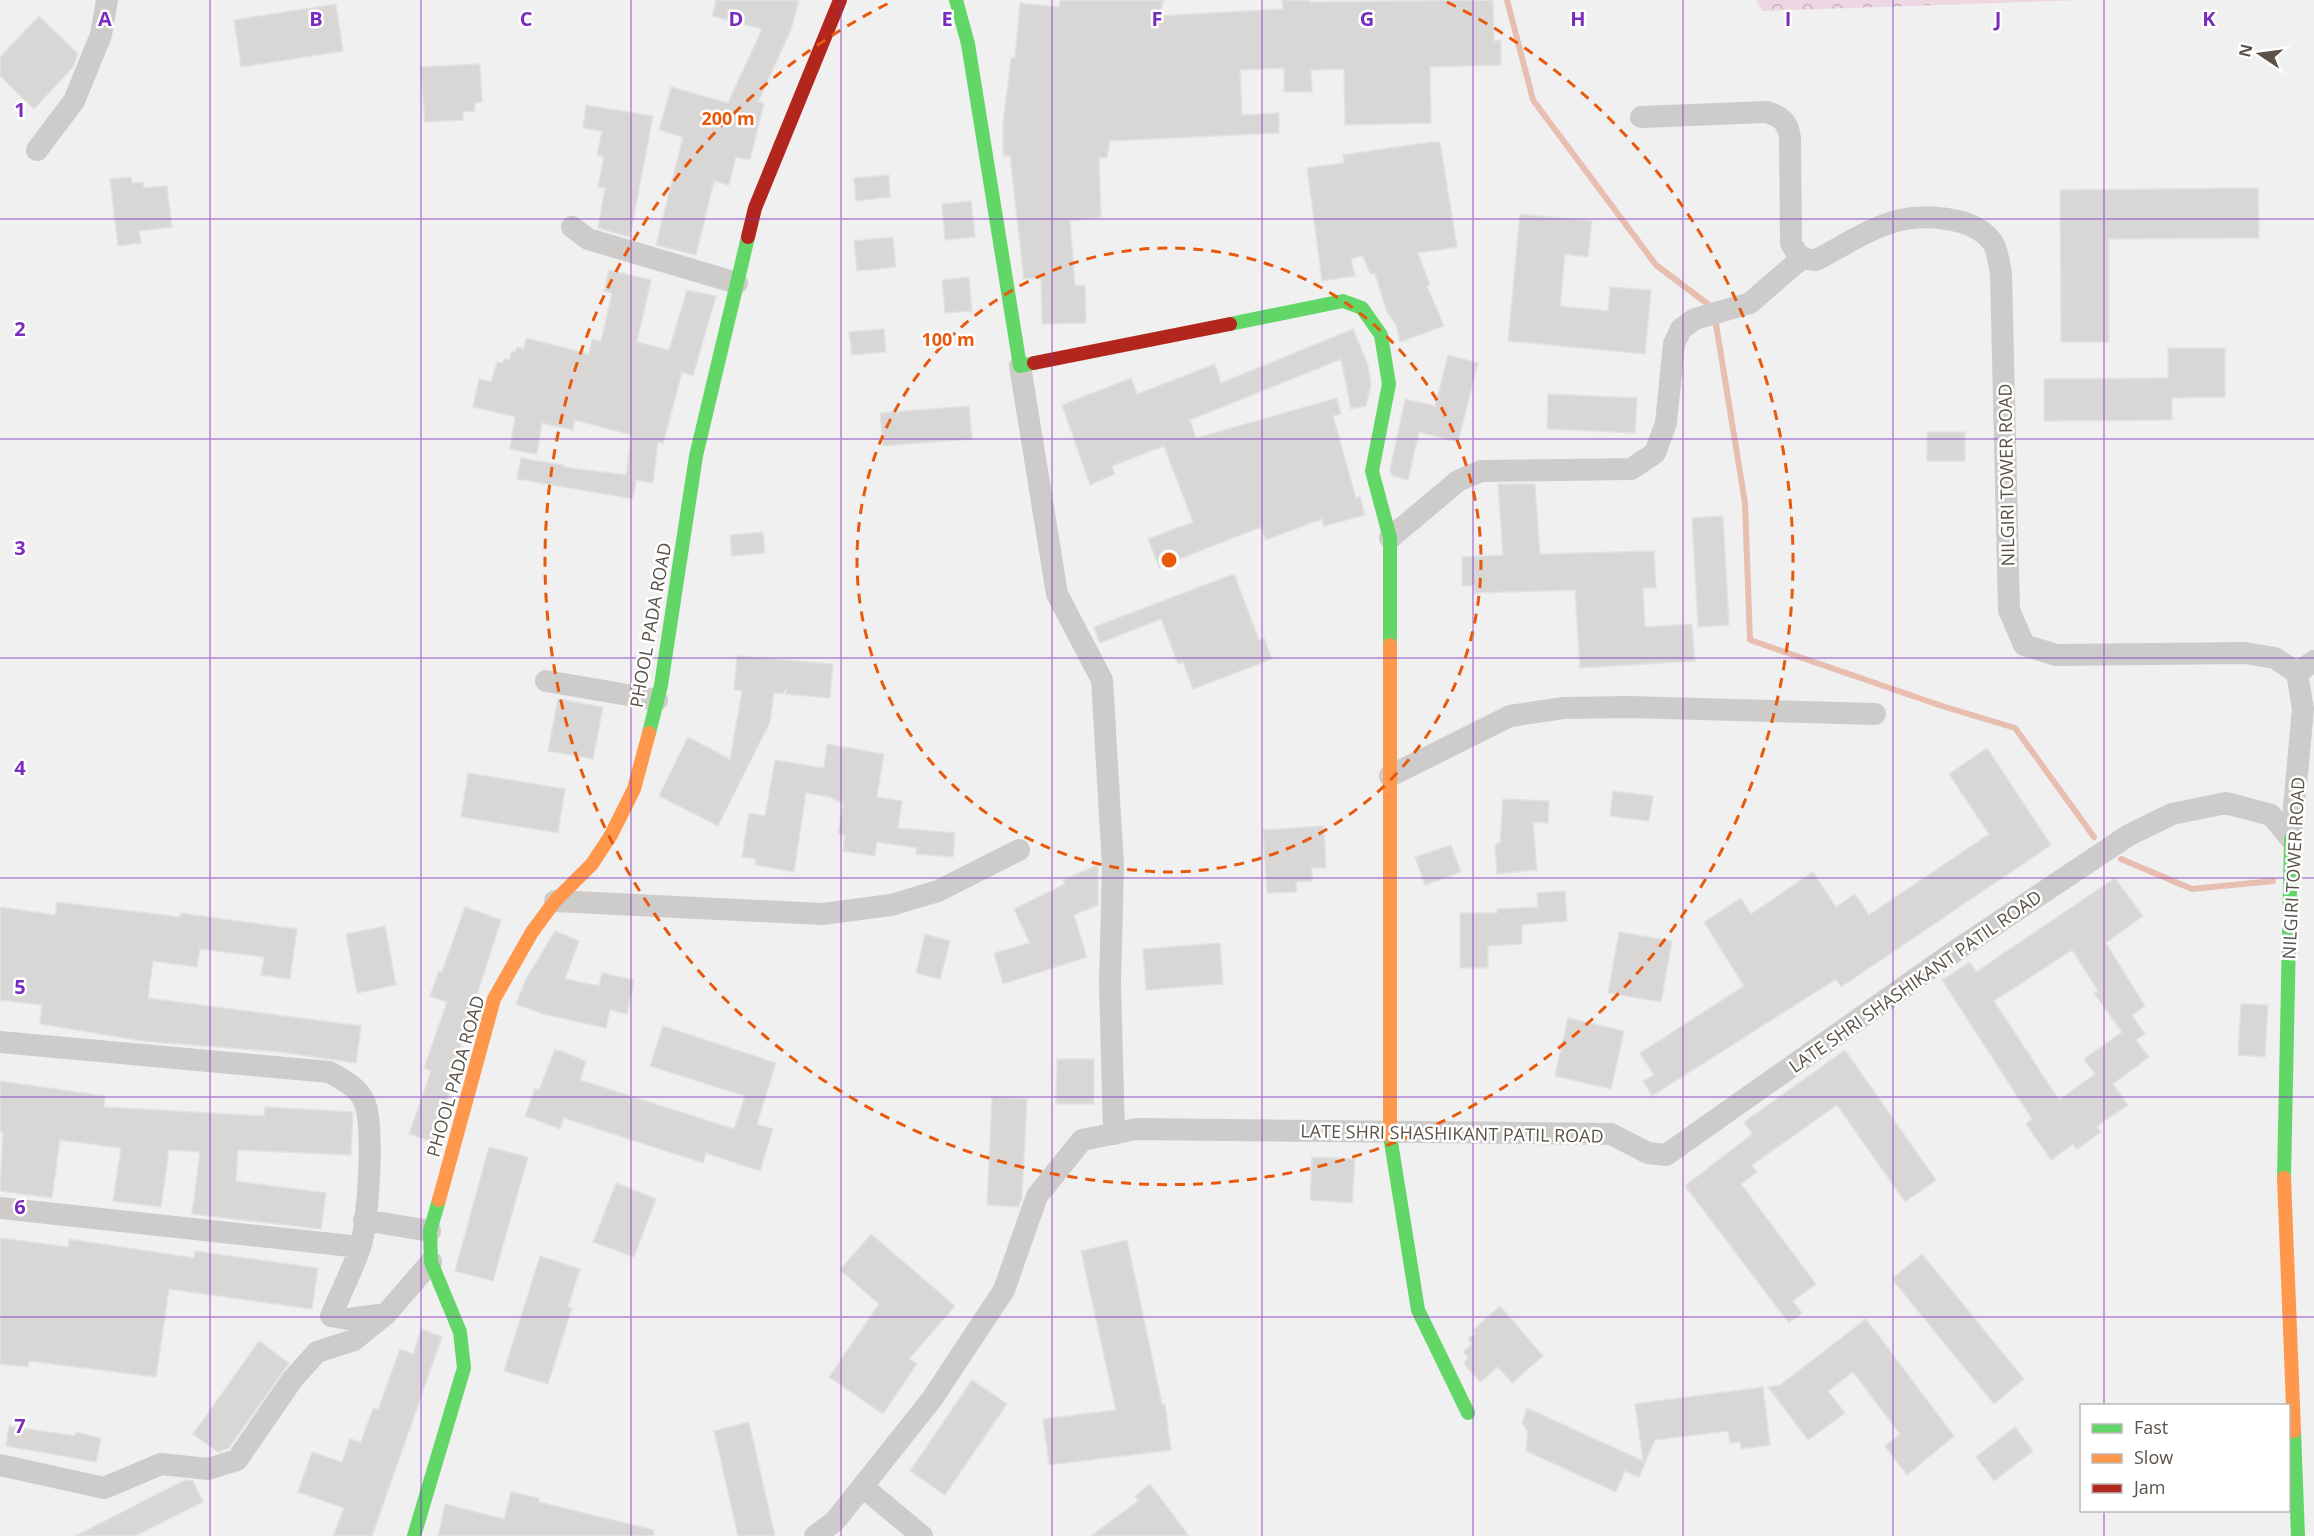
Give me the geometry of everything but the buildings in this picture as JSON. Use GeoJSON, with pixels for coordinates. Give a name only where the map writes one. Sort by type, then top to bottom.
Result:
{"type":"FeatureCollection","features":[{"type":"Feature","properties":{"kind":"street"},"geometry":{"type":"LineString","coordinates":[[37,150],[74,101],[101,35],[107,0]]}},
{"type":"Feature","properties":{"kind":"street","name":"PHOOL PADA ROAD"},"geometry":{"type":"LineString","coordinates":[[414,1536],[464,1368],[460,1332],[431,1262],[430,1231],[494,999],[516,956],[555,901],[592,864],[611,835],[634,789],[657,700],[696,456],[755,208],[840,0]]}},
{"type":"Feature","properties":{"kind":"street"},"geometry":{"type":"LineString","coordinates":[[956,0],[968,44],[1057,594],[1102,680],[1113,866],[1110,983],[1114,1134]]}},
{"type":"Feature","properties":{"kind":"street"},"geometry":{"type":"LineString","coordinates":[[1390,538],[1458,481],[1481,471],[1631,469],[1655,453],[1666,423],[1674,344],[1681,329],[1695,319],[1750,303],[1802,258],[1791,243],[1790,138],[1788,127],[1779,116],[1766,112],[1641,117]]}},
{"type":"Feature","properties":{"kind":"street","name":"NILGIRI TOWER ROAD"},"geometry":{"type":"LineString","coordinates":[[1802,258],[1816,260],[1892,222],[1949,219],[1973,225],[1993,244],[2001,274],[2009,610],[2024,645],[2056,655],[2245,653],[2275,658],[2305,667],[2291,839],[2283,1184],[2298,1536]]}},
{"type":"Feature","properties":{"kind":"street"},"geometry":{"type":"LineString","coordinates":[[572,227],[588,239],[737,284]]}},
{"type":"Feature","properties":{"kind":"street"},"geometry":{"type":"LineString","coordinates":[[1020,366],[1343,301],[1362,308],[1381,335],[1389,384],[1372,471],[1390,538],[1389,1131],[1419,1310],[1468,1413]]}},
{"type":"Feature","properties":{"kind":"street"},"geometry":{"type":"LineString","coordinates":[[546,681],[657,700]]}},
{"type":"Feature","properties":{"kind":"street"},"geometry":{"type":"LineString","coordinates":[[1390,776],[1510,716],[1563,708],[1629,707],[1875,714]]}},
{"type":"Feature","properties":{"kind":"street","name":"LATE SHRI SHASHIKANT PATIL ROAD"},"geometry":{"type":"LineString","coordinates":[[814,1536],[835,1521],[932,1399],[1004,1290],[1037,1196],[1082,1140],[1136,1129],[1611,1134],[1648,1153],[1665,1155],[1947,956],[2129,835],[2172,814],[2226,803],[2271,815],[2291,839]]}},
{"type":"Feature","properties":{"kind":"street"},"geometry":{"type":"LineString","coordinates":[[555,901],[822,914],[891,905],[938,891],[1019,850]]}},
{"type":"Feature","properties":{"kind":"street"},"geometry":{"type":"LineString","coordinates":[[0,1042],[329,1072],[353,1086],[364,1101],[370,1126],[360,1247],[317,1352],[292,1380],[237,1460],[208,1469],[161,1464],[104,1488],[0,1465]]}},
{"type":"Feature","properties":{"kind":"street"},"geometry":{"type":"LineString","coordinates":[[0,1208],[360,1247]]}},
{"type":"Feature","properties":{"kind":"street"},"geometry":{"type":"LineString","coordinates":[[364,1220],[430,1231]]}},
{"type":"Feature","properties":{"kind":"street"},"geometry":{"type":"LineString","coordinates":[[317,1352],[354,1340],[386,1314],[431,1262]]}},
{"type":"Feature","properties":{"kind":"street"},"geometry":{"type":"LineString","coordinates":[[331,1317],[348,1318],[386,1314]]}},
{"type":"Feature","properties":{"kind":"street"},"geometry":{"type":"LineString","coordinates":[[863,1487],[922,1536]]}},
{"type":"Feature","properties":{"kind":"green space"},"geometry":{"type":"Polygon","coordinates":[[[1756,0],[2084,0],[1762,11],[1756,0]]]}},
{"type":"Feature","properties":{"kind":"waterway"},"geometry":{"type":"LineString","coordinates":[[1507,0],[1533,100],[1656,265],[1713,308]]}},
{"type":"Feature","properties":{"kind":"waterway"},"geometry":{"type":"LineString","coordinates":[[1715,318],[1745,503],[1750,640],[1942,706],[2015,728],[2094,837]]}},
{"type":"Feature","properties":{"kind":"waterway"},"geometry":{"type":"LineString","coordinates":[[2121,859],[2192,889],[2273,881]]}},
{"type":"Feature","properties":{"kind":"traffic: fast"},"geometry":{"type":"LineString","coordinates":[[956,0],[968,44],[1020,366],[1034,363]]}},
{"type":"Feature","properties":{"kind":"traffic: fast"},"geometry":{"type":"LineString","coordinates":[[649,733],[661,685],[696,456],[748,237]]}},
{"type":"Feature","properties":{"kind":"traffic: fast"},"geometry":{"type":"LineString","coordinates":[[1230,324],[1343,301],[1362,308],[1381,335],[1389,384],[1372,471],[1390,538],[1390,645]]}},
{"type":"Feature","properties":{"kind":"traffic: fast"},"geometry":{"type":"LineString","coordinates":[[2284,1178],[2291,839]]}},
{"type":"Feature","properties":{"kind":"traffic: fast"},"geometry":{"type":"LineString","coordinates":[[1390,1136],[1418,1310],[1468,1413]]}},
{"type":"Feature","properties":{"kind":"traffic: fast"},"geometry":{"type":"LineString","coordinates":[[414,1536],[464,1368],[460,1332],[431,1262],[430,1231],[439,1200]]}},
{"type":"Feature","properties":{"kind":"traffic: fast"},"geometry":{"type":"LineString","coordinates":[[2294,1431],[2298,1536]]}},
{"type":"Feature","properties":{"kind":"traffic: slow"},"geometry":{"type":"LineString","coordinates":[[1390,645],[1390,1136]]}},
{"type":"Feature","properties":{"kind":"traffic: slow"},"geometry":{"type":"LineString","coordinates":[[439,1200],[494,999],[532,932],[555,901],[592,864],[611,835],[634,789],[649,733]]}},
{"type":"Feature","properties":{"kind":"traffic: slow"},"geometry":{"type":"LineString","coordinates":[[2284,1178],[2294,1431]]}},
{"type":"Feature","properties":{"kind":"traffic: jam"},"geometry":{"type":"LineString","coordinates":[[748,237],[755,208],[840,0]]}},
{"type":"Feature","properties":{"kind":"traffic: jam"},"geometry":{"type":"LineString","coordinates":[[1034,363],[1230,324]]}}]}
